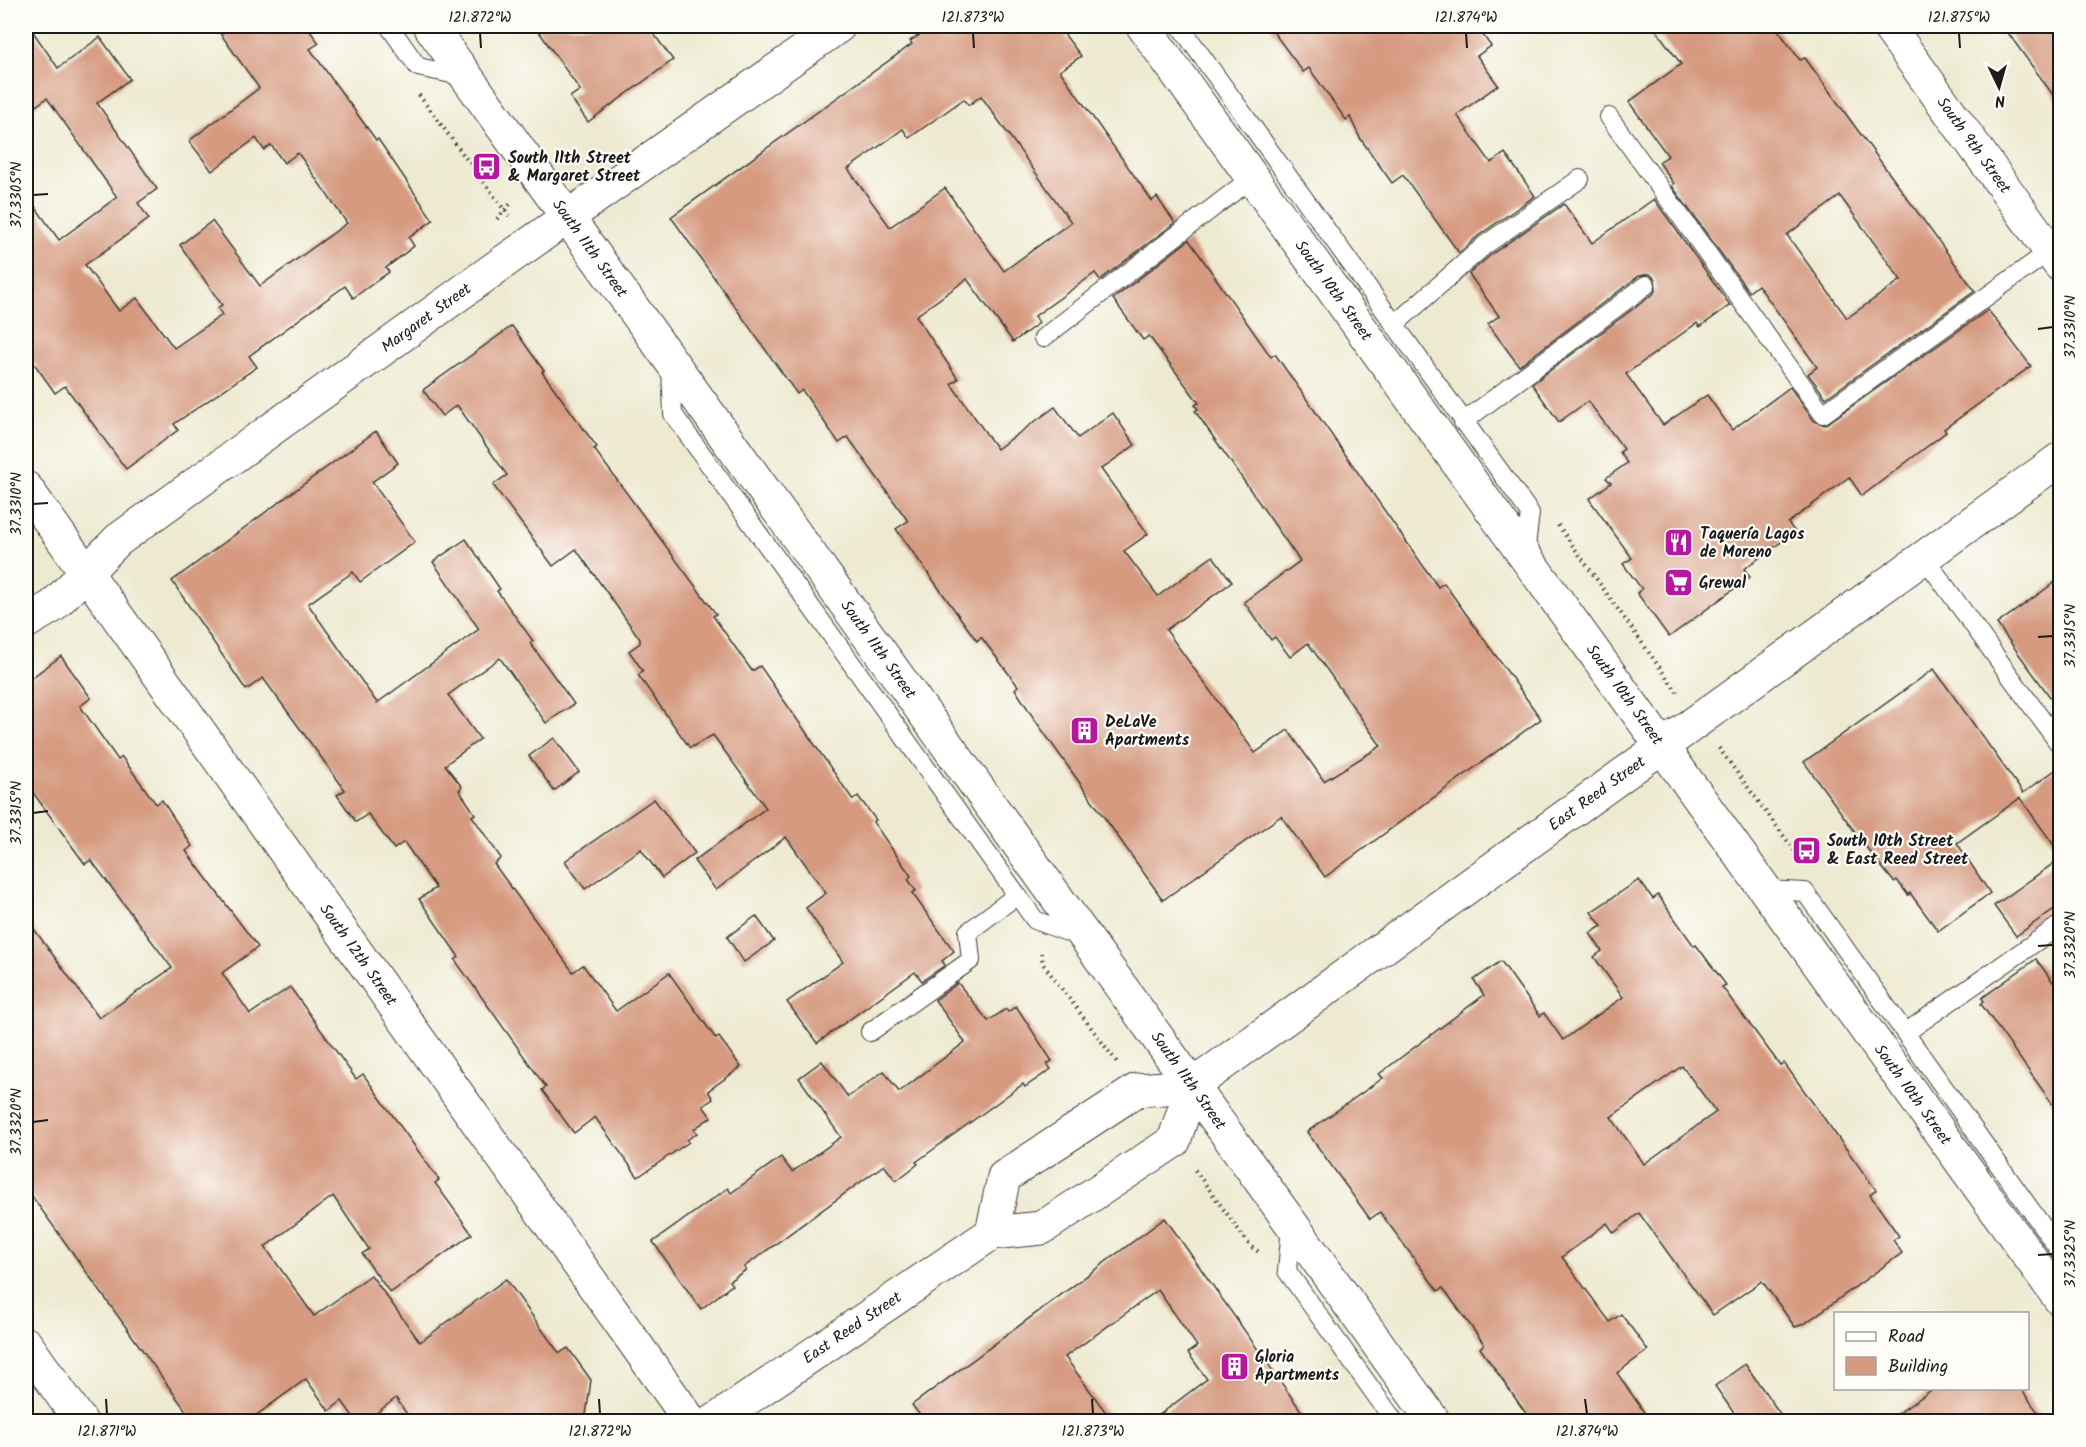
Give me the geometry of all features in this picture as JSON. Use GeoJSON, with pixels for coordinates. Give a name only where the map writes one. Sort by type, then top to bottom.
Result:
{"type":"FeatureCollection","features":[{"type":"Feature","properties":{"kind":"street","name":"South 11th Street"},"geometry":{"type":"LineString","coordinates":[[430,26],[1434,1422]]}},
{"type":"Feature","properties":{"kind":"street","name":"Margaret Street"},"geometry":{"type":"LineString","coordinates":[[26,622],[53,606],[118,540],[495,268],[568,219],[839,26]]}},
{"type":"Feature","properties":{"kind":"street","name":"South 10th Street"},"geometry":{"type":"LineString","coordinates":[[1143,26],[2061,1299]]}},
{"type":"Feature","properties":{"kind":"street","name":"South 9th Street"},"geometry":{"type":"LineString","coordinates":[[1888,26],[2055,258]]}},
{"type":"Feature","properties":{"kind":"street","name":"East Reed Street"},"geometry":{"type":"LineString","coordinates":[[713,1422],[992,1233],[1042,1228],[1174,1141],[1192,1086],[2061,459]]}},
{"type":"Feature","properties":{"kind":"street","name":"South 12th Street"},"geometry":{"type":"LineString","coordinates":[[26,488],[691,1422]]}},
{"type":"Feature","properties":{"kind":"street"},"geometry":{"type":"LineString","coordinates":[[992,1233],[1004,1177],[1137,1090],[1192,1086]]}},
{"type":"Feature","properties":{"kind":"street"},"geometry":{"type":"LineString","coordinates":[[26,1344],[81,1422]]}},
{"type":"Feature","properties":{"kind":"lane"},"geometry":{"type":"LineString","coordinates":[[389,26],[418,67],[467,78]]}},
{"type":"Feature","properties":{"kind":"lane","name":"South 10th Street"},"geometry":{"type":"LineString","coordinates":[[1180,26],[1530,513]]}},
{"type":"Feature","properties":{"kind":"lane"},"geometry":{"type":"LineString","coordinates":[[1609,117],[1823,414],[2055,258]]}},
{"type":"Feature","properties":{"kind":"lane"},"geometry":{"type":"LineString","coordinates":[[1043,338],[1253,177]]}},
{"type":"Feature","properties":{"kind":"lane"},"geometry":{"type":"LineString","coordinates":[[1394,325],[1485,246],[1580,179]]}},
{"type":"Feature","properties":{"kind":"lane"},"geometry":{"type":"LineString","coordinates":[[1463,422],[1646,285]]}},
{"type":"Feature","properties":{"kind":"lane","name":"South 11th Street"},"geometry":{"type":"LineString","coordinates":[[671,361],[673,414],[1035,920]]}},
{"type":"Feature","properties":{"kind":"lane"},"geometry":{"type":"LineString","coordinates":[[1525,555],[1530,513]]}},
{"type":"Feature","properties":{"kind":"lane"},"geometry":{"type":"LineString","coordinates":[[1924,557],[2060,745]]}},
{"type":"Feature","properties":{"kind":"lane"},"geometry":{"type":"LineString","coordinates":[[1766,890],[1805,892]]}},
{"type":"Feature","properties":{"kind":"lane","name":"South 10th Street"},"geometry":{"type":"LineString","coordinates":[[1805,892],[2061,1251]]}},
{"type":"Feature","properties":{"kind":"lane"},"geometry":{"type":"LineString","coordinates":[[870,1032],[971,960],[969,932],[1017,895]]}},
{"type":"Feature","properties":{"kind":"lane"},"geometry":{"type":"LineString","coordinates":[[1035,920],[1085,939]]}},
{"type":"Feature","properties":{"kind":"lane"},"geometry":{"type":"LineString","coordinates":[[1905,1033],[2061,925]]}},
{"type":"Feature","properties":{"kind":"lane"},"geometry":{"type":"LineString","coordinates":[[1291,1224],[1287,1271],[1395,1422]]}},
{"type":"Feature","properties":{"kind":"path"},"geometry":{"type":"LineString","coordinates":[[418,67],[419,97],[511,219]]}},
{"type":"Feature","properties":{"kind":"path"},"geometry":{"type":"LineString","coordinates":[[497,219],[512,202],[511,199]]}},
{"type":"Feature","properties":{"kind":"path"},"geometry":{"type":"LineString","coordinates":[[1530,513],[1558,524],[1656,663]]}},
{"type":"Feature","properties":{"kind":"path"},"geometry":{"type":"LineString","coordinates":[[1744,782],[1794,849],[1805,892]]}},
{"type":"Feature","properties":{"kind":"path"},"geometry":{"type":"LineString","coordinates":[[1035,920],[1043,964],[1103,1044]]}},
{"type":"Feature","properties":{"kind":"path"},"geometry":{"type":"LineString","coordinates":[[1196,1172],[1251,1247],[1287,1271]]}},
{"type":"Feature","properties":{"kind":"building"},"geometry":{"type":"Polygon","coordinates":[[[26,26],[29,26],[58,68],[100,37],[130,79],[97,103],[157,189],[138,203],[149,219],[85,265],[119,311],[137,298],[174,348],[222,315],[218,308],[222,305],[180,245],[212,221],[260,286],[347,223],[298,153],[284,163],[271,145],[264,150],[256,138],[212,171],[189,141],[259,88],[215,26],[306,26],[319,43],[310,49],[376,140],[378,139],[433,220],[409,238],[414,246],[386,268],[389,272],[353,298],[345,286],[249,356],[257,367],[174,424],[178,430],[126,469],[65,386],[55,393],[26,352],[26,194],[59,240],[117,197],[47,98],[26,113],[26,26]]]}},
{"type":"Feature","properties":{"kind":"building"},"geometry":{"type":"Polygon","coordinates":[[[535,26],[648,26],[673,60],[588,122],[570,97],[580,90],[535,26]]]}},
{"type":"Feature","properties":{"kind":"building"},"geometry":{"type":"Polygon","coordinates":[[[933,26],[1058,26],[1081,56],[1060,71],[1152,201],[1157,197],[1175,223],[1100,280],[1095,273],[1035,316],[1039,323],[1013,342],[967,279],[916,316],[958,379],[951,384],[997,449],[1055,407],[1078,438],[1113,413],[1135,445],[1101,469],[1148,534],[1124,551],[1158,596],[1213,556],[1232,582],[1166,630],[1255,753],[1288,730],[1324,781],[1381,746],[1308,643],[1290,657],[1275,637],[1271,640],[1244,602],[1300,561],[1195,411],[1198,409],[1195,405],[1199,403],[1149,336],[1143,340],[1113,299],[1189,240],[1271,357],[1275,354],[1438,587],[1444,583],[1541,719],[1325,877],[1281,816],[1163,900],[1035,720],[1015,689],[1018,686],[981,637],[977,641],[896,529],[908,521],[848,437],[839,443],[802,390],[797,394],[671,217],[912,44],[910,41],[933,26]],[[981,96],[969,105],[964,99],[909,138],[903,129],[848,169],[890,227],[945,188],[1004,271],[1071,222],[981,96]]]}},
{"type":"Feature","properties":{"kind":"building"},"geometry":{"type":"Polygon","coordinates":[[[1269,26],[1476,26],[1491,46],[1477,56],[1498,85],[1457,115],[1491,163],[1505,153],[1535,196],[1478,236],[1459,253],[1403,175],[1392,183],[1360,138],[1350,117],[1346,120],[1309,68],[1303,72],[1269,26]]]}},
{"type":"Feature","properties":{"kind":"building"},"geometry":{"type":"Polygon","coordinates":[[[1653,26],[1775,26],[1800,60],[1805,58],[1975,291],[1826,398],[1808,374],[1817,367],[1758,285],[1749,292],[1672,186],[1674,184],[1659,162],[1668,156],[1629,102],[1681,64],[1653,26]],[[1840,196],[1787,235],[1847,318],[1901,280],[1840,196]]]}},
{"type":"Feature","properties":{"kind":"building"},"geometry":{"type":"Polygon","coordinates":[[[2003,26],[2061,26],[2061,106],[2003,26]]]}},
{"type":"Feature","properties":{"kind":"building"},"geometry":{"type":"Polygon","coordinates":[[[1654,199],[1730,305],[1700,327],[1697,323],[1626,374],[1663,425],[1707,395],[1732,430],[1790,387],[1814,421],[1825,425],[1988,310],[2031,366],[1944,429],[1946,432],[1862,496],[1849,477],[1788,523],[1795,532],[1744,569],[1750,577],[1669,637],[1637,593],[1642,589],[1623,564],[1632,558],[1589,499],[1611,483],[1606,478],[1627,463],[1620,452],[1624,449],[1588,401],[1559,422],[1532,384],[1653,294],[1656,289],[1655,279],[1650,274],[1639,276],[1519,366],[1488,324],[1499,316],[1469,274],[1492,254],[1564,204],[1592,243],[1654,199]]]}},
{"type":"Feature","properties":{"kind":"building"},"geometry":{"type":"Polygon","coordinates":[[[512,326],[544,371],[542,372],[597,447],[594,449],[716,614],[713,616],[752,671],[760,666],[853,800],[858,796],[876,820],[873,822],[911,876],[908,879],[916,891],[912,893],[954,951],[942,961],[945,965],[922,981],[915,972],[817,1043],[787,1002],[843,962],[806,908],[826,893],[786,837],[716,890],[694,861],[766,808],[713,735],[690,748],[638,675],[643,671],[629,651],[640,643],[640,639],[576,549],[553,566],[493,485],[507,475],[457,405],[442,416],[423,390],[512,326]]]}},
{"type":"Feature","properties":{"kind":"building"},"geometry":{"type":"Polygon","coordinates":[[[376,431],[398,463],[372,482],[415,542],[360,582],[353,572],[308,604],[377,703],[479,629],[433,562],[466,539],[500,589],[497,591],[533,641],[530,643],[574,704],[546,723],[500,658],[448,695],[480,739],[445,765],[462,787],[459,790],[475,814],[472,816],[501,858],[494,864],[573,972],[583,965],[616,1011],[669,973],[716,1039],[719,1037],[741,1067],[708,1091],[713,1099],[703,1106],[711,1117],[694,1129],[697,1133],[687,1140],[689,1142],[638,1177],[595,1117],[574,1133],[542,1090],[546,1087],[455,960],[459,957],[419,899],[436,888],[404,842],[394,849],[368,814],[356,822],[337,795],[345,790],[263,678],[246,690],[172,581],[376,431]]]}},
{"type":"Feature","properties":{"kind":"building"},"geometry":{"type":"Polygon","coordinates":[[[2061,578],[2061,712],[1997,624],[2061,578]]]}},
{"type":"Feature","properties":{"kind":"building"},"geometry":{"type":"Polygon","coordinates":[[[61,656],[91,698],[80,706],[118,760],[122,757],[156,804],[162,800],[192,846],[186,851],[258,947],[222,973],[250,1014],[290,987],[356,1079],[363,1074],[439,1180],[435,1183],[472,1234],[390,1293],[362,1254],[369,1249],[333,1196],[265,1247],[314,1316],[371,1275],[420,1342],[506,1279],[556,1349],[560,1353],[568,1348],[591,1380],[585,1422],[412,1422],[396,1398],[365,1422],[357,1422],[342,1401],[329,1411],[306,1379],[247,1422],[194,1422],[26,1188],[26,918],[99,1018],[172,968],[91,860],[85,864],[26,783],[26,682],[61,656]]]}},
{"type":"Feature","properties":{"kind":"building"},"geometry":{"type":"Polygon","coordinates":[[[1934,669],[2023,793],[2061,766],[2061,855],[2020,798],[1957,843],[1990,893],[1938,931],[1910,893],[1908,895],[1897,880],[1894,882],[1869,851],[1804,762],[1934,669]]]}},
{"type":"Feature","properties":{"kind":"building"},"geometry":{"type":"Polygon","coordinates":[[[554,738],[579,772],[554,791],[529,756],[554,738]]]}},
{"type":"Feature","properties":{"kind":"building"},"geometry":{"type":"Polygon","coordinates":[[[654,799],[695,853],[662,878],[641,849],[585,889],[565,861],[654,799]]]}},
{"type":"Feature","properties":{"kind":"building"},"geometry":{"type":"Polygon","coordinates":[[[2061,858],[2061,904],[2016,936],[1994,906],[2061,858]]]}},
{"type":"Feature","properties":{"kind":"building"},"geometry":{"type":"Polygon","coordinates":[[[1639,880],[1653,899],[1658,895],[1694,946],[1696,945],[1726,985],[1722,987],[1780,1065],[1784,1063],[1876,1190],[1870,1195],[1899,1236],[1893,1240],[1902,1253],[1804,1324],[1795,1327],[1762,1281],[1713,1315],[1639,1213],[1614,1233],[1607,1223],[1562,1257],[1610,1322],[1621,1314],[1648,1350],[1617,1373],[1651,1422],[1532,1422],[1480,1348],[1484,1344],[1443,1288],[1438,1291],[1380,1212],[1370,1219],[1307,1132],[1383,1078],[1379,1074],[1484,995],[1474,980],[1501,961],[1540,1016],[1544,1013],[1563,1040],[1623,997],[1594,957],[1602,951],[1590,933],[1602,926],[1591,912],[1639,880]],[[1682,1066],[1611,1117],[1644,1164],[1716,1112],[1682,1066]]]}},
{"type":"Feature","properties":{"kind":"building"},"geometry":{"type":"Polygon","coordinates":[[[756,916],[774,941],[744,962],[727,937],[756,916]]]}},
{"type":"Feature","properties":{"kind":"building"},"geometry":{"type":"Polygon","coordinates":[[[2036,959],[2061,993],[2061,1116],[1981,1004],[1984,1001],[1982,998],[2036,959]]]}},
{"type":"Feature","properties":{"kind":"building"},"geometry":{"type":"Polygon","coordinates":[[[958,983],[988,1021],[1006,1009],[1008,1012],[1016,1006],[1052,1061],[1047,1064],[1051,1069],[1025,1087],[1023,1084],[916,1162],[918,1164],[896,1181],[884,1165],[744,1267],[746,1270],[729,1281],[732,1285],[701,1309],[653,1242],[728,1188],[731,1193],[781,1157],[792,1172],[841,1137],[799,1078],[822,1061],[848,1097],[884,1071],[899,1092],[965,1042],[935,1000],[958,983]]]}},
{"type":"Feature","properties":{"kind":"building"},"geometry":{"type":"Polygon","coordinates":[[[1165,1218],[1309,1422],[1150,1422],[1207,1379],[1188,1353],[1197,1346],[1158,1290],[1065,1357],[1113,1422],[925,1422],[912,1405],[1165,1218]]]}},
{"type":"Feature","properties":{"kind":"building"},"geometry":{"type":"Polygon","coordinates":[[[1745,1364],[1786,1422],[1740,1422],[1715,1386],[1745,1364]]]}},
{"type":"Feature","properties":{"kind":"building"},"geometry":{"type":"Polygon","coordinates":[[[1932,1390],[2022,1390],[2045,1422],[1886,1422],[1932,1390]]]}},
{"type":"Feature","properties":{"kind":"place","name":"South 11th Street & Margaret Street"},"geometry":{"type":"Point","coordinates":[487,167]}},
{"type":"Feature","properties":{"kind":"place","name":"Taquería Lagos de Moreno"},"geometry":{"type":"Point","coordinates":[1679,543]}},
{"type":"Feature","properties":{"kind":"place","name":"Grewal"},"geometry":{"type":"Point","coordinates":[1678,583]}},
{"type":"Feature","properties":{"kind":"place","name":"DeLaVe Apartments"},"geometry":{"type":"Point","coordinates":[1084,731]}},
{"type":"Feature","properties":{"kind":"place","name":"South 10th Street & East Reed Street"},"geometry":{"type":"Point","coordinates":[1806,850]}},
{"type":"Feature","properties":{"kind":"place","name":"Gloria Apartments"},"geometry":{"type":"Point","coordinates":[1234,1366]}}]}
